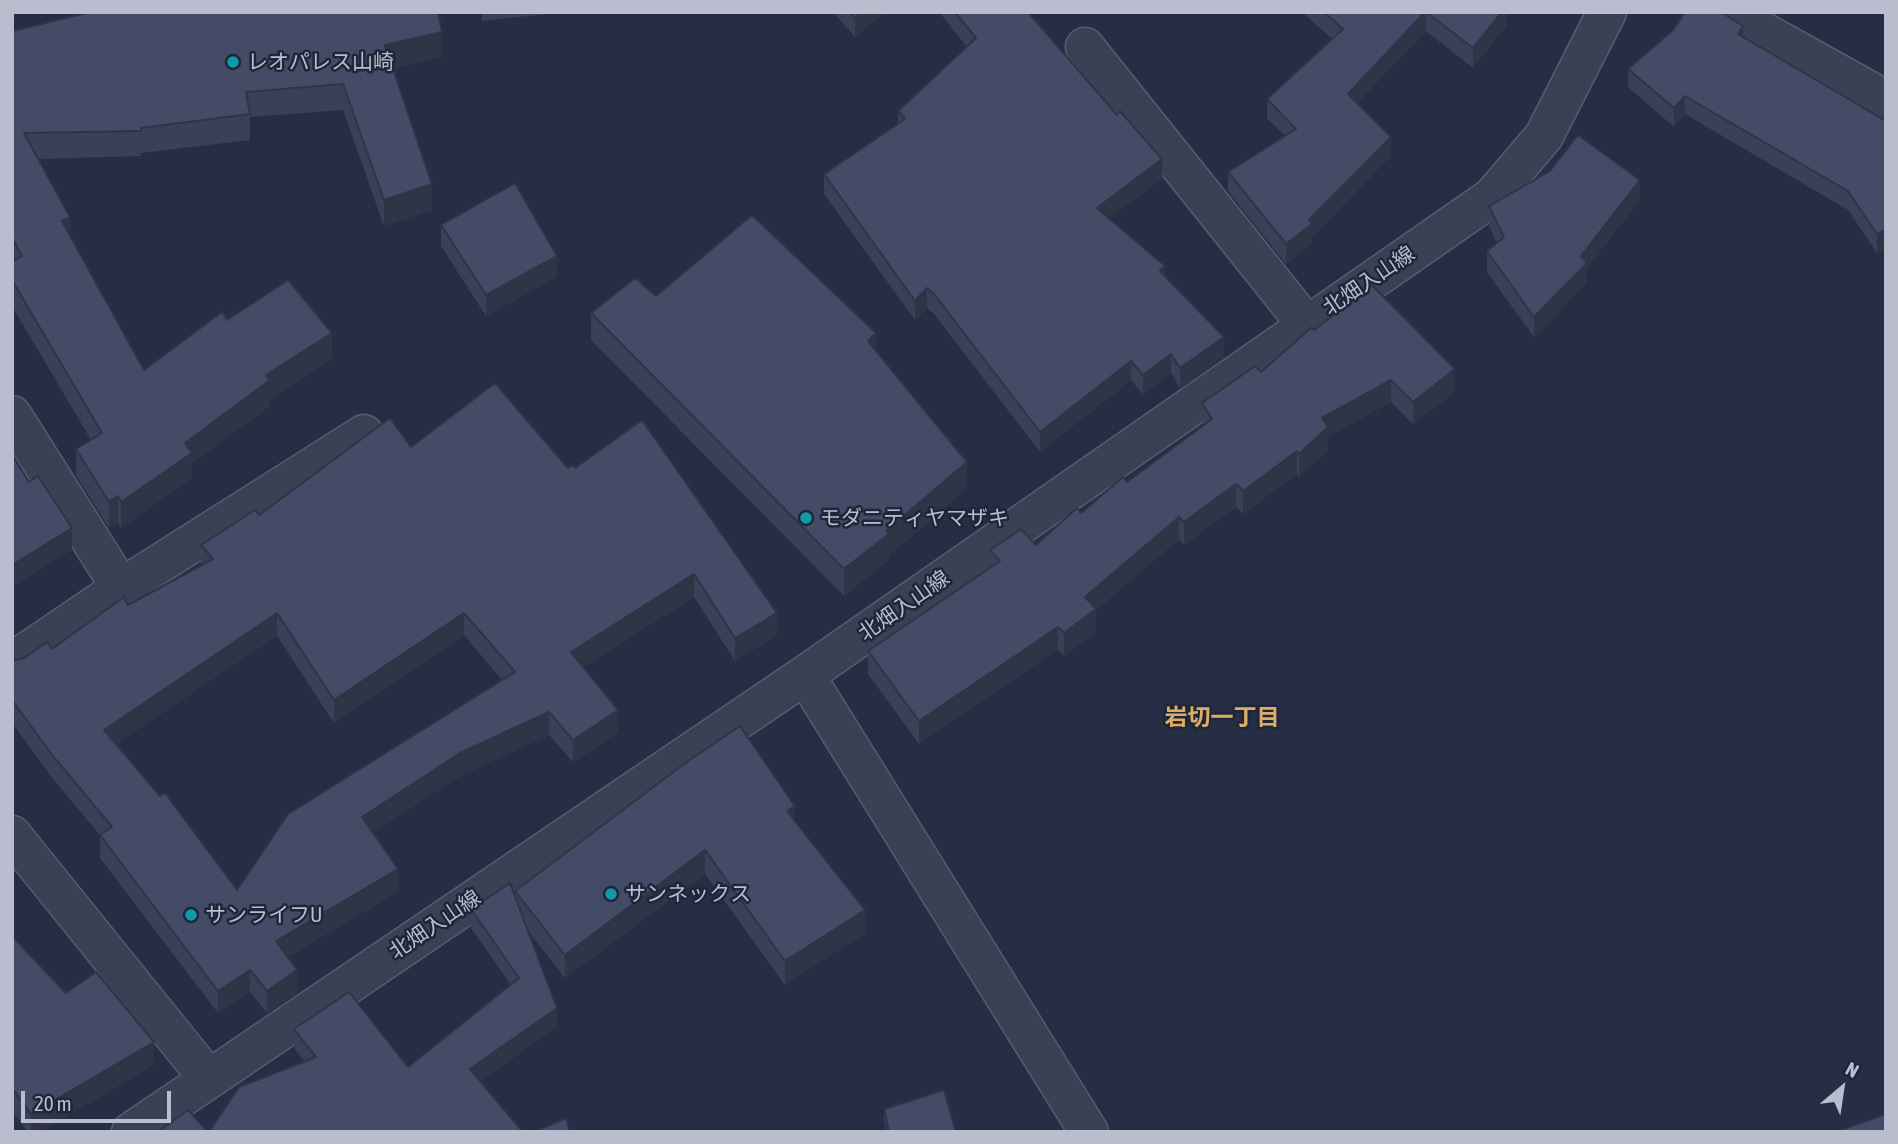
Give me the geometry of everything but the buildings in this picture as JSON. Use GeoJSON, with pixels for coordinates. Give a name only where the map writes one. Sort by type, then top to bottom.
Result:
{"type":"FeatureCollection","features":[{"type":"Feature","properties":{"kind":"street","name":"北畑入山線"},"geometry":{"type":"LineString","coordinates":[[131,1132],[805,675],[1492,197],[1544,136],[1607,12]]}},
{"type":"Feature","properties":{"kind":"street"},"geometry":{"type":"LineString","coordinates":[[1728,12],[1886,100]]}},
{"type":"Feature","properties":{"kind":"street"},"geometry":{"type":"LineString","coordinates":[[1085,47],[1306,324]]}},
{"type":"Feature","properties":{"kind":"street"},"geometry":{"type":"LineString","coordinates":[[12,415],[121,587]]}},
{"type":"Feature","properties":{"kind":"street"},"geometry":{"type":"LineString","coordinates":[[12,662],[121,587],[364,434]]}},
{"type":"Feature","properties":{"kind":"street"},"geometry":{"type":"LineString","coordinates":[[805,675],[1089,1132]]}},
{"type":"Feature","properties":{"kind":"street"},"geometry":{"type":"LineString","coordinates":[[12,835],[208,1079]]}},
{"type":"Feature","properties":{"kind":"place","name":"レオパレス山崎"},"geometry":{"type":"Point","coordinates":[233,62]}},
{"type":"Feature","properties":{"kind":"place","name":"モダニティヤマザキ"},"geometry":{"type":"Point","coordinates":[806,518]}},
{"type":"Feature","properties":{"kind":"place","name":"サンネックス"},"geometry":{"type":"Point","coordinates":[611,894]}},
{"type":"Feature","properties":{"kind":"place","name":"サンライフU"},"geometry":{"type":"Point","coordinates":[191,915]}},
{"type":"Feature","properties":{"kind":"district","name":"岩切一丁目"},"geometry":{"type":"Point","coordinates":[1222,718]}}]}
